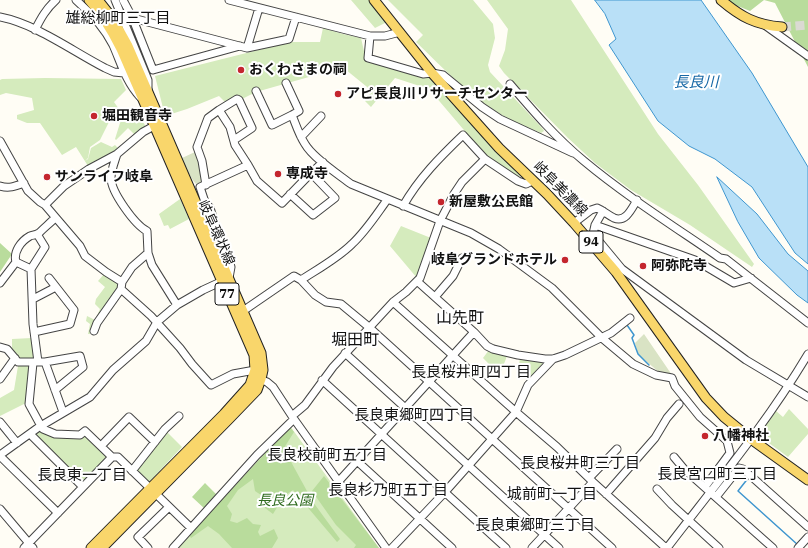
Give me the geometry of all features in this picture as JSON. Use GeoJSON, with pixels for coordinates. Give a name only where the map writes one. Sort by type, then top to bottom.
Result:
{"type":"FeatureCollection","features":[{"type":"Feature","properties":{"kind":"main road","name":"岐阜環状線"},"geometry":{"type":"LineString","coordinates":[[89,0],[107,23],[180,166],[226,280],[254,355],[257,375]]}},
{"type":"Feature","properties":{"kind":"main road","name":"岐阜環状線"},"geometry":{"type":"LineString","coordinates":[[98,0],[113,19],[120,32],[145,97],[154,126],[226,280],[243,310],[261,353],[263,370],[257,375]]}},
{"type":"Feature","properties":{"kind":"main road","name":"岐阜美濃線"},"geometry":{"type":"LineString","coordinates":[[374,0],[432,73],[499,148],[547,194],[574,223],[616,272],[706,398],[724,417],[751,439],[808,480]]}},
{"type":"Feature","properties":{"kind":"main road"},"geometry":{"type":"LineString","coordinates":[[721,0],[734,11],[750,19],[766,26],[782,27]]}},
{"type":"Feature","properties":{"kind":"main road"},"geometry":{"type":"LineString","coordinates":[[102,548],[250,385],[257,375]]}},
{"type":"Feature","properties":{"kind":"main road"},"geometry":{"type":"LineString","coordinates":[[91,548],[153,491]]}},
{"type":"Feature","properties":{"kind":"street"},"geometry":{"type":"LineString","coordinates":[[35,30],[46,9],[56,0]]}},
{"type":"Feature","properties":{"kind":"street"},"geometry":{"type":"LineString","coordinates":[[76,0],[100,23],[112,44],[132,88],[145,97],[148,80],[115,0]]}},
{"type":"Feature","properties":{"kind":"street"},"geometry":{"type":"LineString","coordinates":[[123,0],[132,17],[153,70],[244,47],[289,39],[296,17]]}},
{"type":"Feature","properties":{"kind":"street"},"geometry":{"type":"LineString","coordinates":[[229,0],[255,5],[370,36],[385,36],[400,32]]}},
{"type":"Feature","properties":{"kind":"street"},"geometry":{"type":"LineString","coordinates":[[244,47],[255,5]]}},
{"type":"Feature","properties":{"kind":"street"},"geometry":{"type":"LineString","coordinates":[[121,15],[244,47]]}},
{"type":"Feature","properties":{"kind":"street"},"geometry":{"type":"LineString","coordinates":[[0,17],[10,19],[35,30],[105,68],[114,72],[124,73]]}},
{"type":"Feature","properties":{"kind":"street"},"geometry":{"type":"LineString","coordinates":[[766,26],[808,56]]}},
{"type":"Feature","properties":{"kind":"street"},"geometry":{"type":"LineString","coordinates":[[370,36],[368,58],[423,74],[432,73],[443,76],[482,107],[500,119],[578,156]]}},
{"type":"Feature","properties":{"kind":"street"},"geometry":{"type":"LineString","coordinates":[[256,91],[272,125],[299,112],[286,83]]}},
{"type":"Feature","properties":{"kind":"street"},"geometry":{"type":"LineString","coordinates":[[510,84],[536,115],[578,156],[637,200],[720,258],[726,259],[808,323]]}},
{"type":"Feature","properties":{"kind":"street"},"geometry":{"type":"LineString","coordinates":[[58,513],[0,455],[41,426],[90,397],[113,370],[146,342],[157,322],[177,305],[203,290],[226,280],[231,267],[210,208],[205,202],[202,161],[197,148],[208,118],[237,99],[239,100],[252,128],[234,140]]}},
{"type":"Feature","properties":{"kind":"street"},"geometry":{"type":"LineString","coordinates":[[219,110],[230,127],[235,144],[257,181],[282,204],[290,194],[323,162]]}},
{"type":"Feature","properties":{"kind":"street"},"geometry":{"type":"LineString","coordinates":[[292,115],[308,150],[351,184],[387,200],[471,233],[499,249],[552,288],[602,338],[633,364],[656,375],[672,378],[676,386],[700,416],[727,441],[730,453],[705,487]]}},
{"type":"Feature","properties":{"kind":"street"},"geometry":{"type":"LineString","coordinates":[[301,137],[321,116]]}},
{"type":"Feature","properties":{"kind":"street"},"geometry":{"type":"LineString","coordinates":[[45,205],[64,186],[89,169],[118,154],[143,132],[154,126]]}},
{"type":"Feature","properties":{"kind":"street"},"geometry":{"type":"LineString","coordinates":[[403,206],[410,193],[423,176],[463,135],[485,159],[526,184],[532,181]]}},
{"type":"Feature","properties":{"kind":"street"},"geometry":{"type":"LineString","coordinates":[[0,141],[28,191],[45,205],[80,246],[86,256],[106,272],[122,282]]}},
{"type":"Feature","properties":{"kind":"street"},"geometry":{"type":"LineString","coordinates":[[118,154],[111,177],[113,187],[130,216],[141,228],[147,231],[148,253],[152,265],[177,305]]}},
{"type":"Feature","properties":{"kind":"street"},"geometry":{"type":"LineString","coordinates":[[173,548],[305,404],[322,380],[345,353],[393,302],[418,282],[440,221],[454,194],[462,182],[485,159]]}},
{"type":"Feature","properties":{"kind":"street"},"geometry":{"type":"LineString","coordinates":[[195,201],[195,191],[248,165]]}},
{"type":"Feature","properties":{"kind":"street"},"geometry":{"type":"LineString","coordinates":[[180,166],[184,169],[192,184],[203,186]]}},
{"type":"Feature","properties":{"kind":"street"},"geometry":{"type":"LineString","coordinates":[[290,194],[313,215],[335,198],[311,173]]}},
{"type":"Feature","properties":{"kind":"street"},"geometry":{"type":"LineString","coordinates":[[0,186],[14,188],[24,183]]}},
{"type":"Feature","properties":{"kind":"street"},"geometry":{"type":"LineString","coordinates":[[301,280],[316,271],[351,245],[370,225],[387,200]]}},
{"type":"Feature","properties":{"kind":"street"},"geometry":{"type":"LineString","coordinates":[[574,223],[591,210],[597,208],[615,218],[623,218],[628,214],[637,200]]}},
{"type":"Feature","properties":{"kind":"street"},"geometry":{"type":"LineString","coordinates":[[603,211],[595,225],[593,234],[622,269],[746,360],[808,397]]}},
{"type":"Feature","properties":{"kind":"street"},"geometry":{"type":"LineString","coordinates":[[31,269],[16,262],[14,257],[17,250],[23,242],[31,236],[37,234],[55,218]]}},
{"type":"Feature","properties":{"kind":"street"},"geometry":{"type":"LineString","coordinates":[[595,225],[695,260],[734,283],[751,278]]}},
{"type":"Feature","properties":{"kind":"street"},"geometry":{"type":"LineString","coordinates":[[37,234],[45,247],[31,269],[34,332],[39,362],[55,390],[63,412]]}},
{"type":"Feature","properties":{"kind":"street"},"geometry":{"type":"LineString","coordinates":[[94,331],[97,323],[121,289],[122,282],[132,267],[148,253]]}},
{"type":"Feature","properties":{"kind":"street"},"geometry":{"type":"LineString","coordinates":[[435,297],[453,276],[463,258]]}},
{"type":"Feature","properties":{"kind":"street"},"geometry":{"type":"LineString","coordinates":[[0,283],[16,262]]}},
{"type":"Feature","properties":{"kind":"street"},"geometry":{"type":"LineString","coordinates":[[243,310],[294,276],[301,280],[315,295],[326,302],[342,304],[612,548]]}},
{"type":"Feature","properties":{"kind":"street"},"geometry":{"type":"LineString","coordinates":[[34,332],[70,324],[74,310],[49,278]]}},
{"type":"Feature","properties":{"kind":"street"},"geometry":{"type":"LineString","coordinates":[[418,282],[474,332],[487,346],[518,356],[553,359],[565,355],[602,338],[630,318]]}},
{"type":"Feature","properties":{"kind":"street"},"geometry":{"type":"LineString","coordinates":[[33,298],[56,287]]}},
{"type":"Feature","properties":{"kind":"street"},"geometry":{"type":"LineString","coordinates":[[121,289],[157,322],[211,384],[233,374],[257,375],[273,387],[386,548]]}},
{"type":"Feature","properties":{"kind":"street"},"geometry":{"type":"LineString","coordinates":[[393,302],[516,412],[557,446],[606,494],[667,548],[688,520],[739,468],[743,469],[808,527]]}},
{"type":"Feature","properties":{"kind":"street"},"geometry":{"type":"LineString","coordinates":[[339,481],[474,332]]}},
{"type":"Feature","properties":{"kind":"street"},"geometry":{"type":"LineString","coordinates":[[0,347],[7,349],[18,362],[39,362],[80,356],[83,366],[55,390]]}},
{"type":"Feature","properties":{"kind":"street"},"geometry":{"type":"LineString","coordinates":[[345,353],[559,548]]}},
{"type":"Feature","properties":{"kind":"street"},"geometry":{"type":"LineString","coordinates":[[713,495],[789,386],[808,354]]}},
{"type":"Feature","properties":{"kind":"street"},"geometry":{"type":"LineString","coordinates":[[0,379],[15,358]]}},
{"type":"Feature","properties":{"kind":"street"},"geometry":{"type":"LineString","coordinates":[[392,548],[469,466],[516,412],[532,379],[553,359]]}},
{"type":"Feature","properties":{"kind":"street"},"geometry":{"type":"LineString","coordinates":[[39,362],[29,404],[43,429],[49,432],[66,435],[80,435],[85,431],[112,457],[118,457],[191,528]]}},
{"type":"Feature","properties":{"kind":"street"},"geometry":{"type":"LineString","coordinates":[[322,380],[506,548]]}},
{"type":"Feature","properties":{"kind":"street"},"geometry":{"type":"LineString","coordinates":[[606,494],[655,438],[667,418],[679,404]]}},
{"type":"Feature","properties":{"kind":"street"},"geometry":{"type":"LineString","coordinates":[[132,470],[165,429],[179,416]]}},
{"type":"Feature","properties":{"kind":"street"},"geometry":{"type":"LineString","coordinates":[[100,446],[129,417],[155,442]]}},
{"type":"Feature","properties":{"kind":"street"},"geometry":{"type":"LineString","coordinates":[[0,422],[17,443]]}},
{"type":"Feature","properties":{"kind":"street"},"geometry":{"type":"LineString","coordinates":[[30,434],[83,487]]}},
{"type":"Feature","properties":{"kind":"street"},"geometry":{"type":"LineString","coordinates":[[532,548],[568,509],[617,449]]}},
{"type":"Feature","properties":{"kind":"street"},"geometry":{"type":"LineString","coordinates":[[0,509],[28,546],[112,457]]}},
{"type":"Feature","properties":{"kind":"street"},"geometry":{"type":"LineString","coordinates":[[674,457],[684,469],[773,548]]}},
{"type":"Feature","properties":{"kind":"street"},"geometry":{"type":"LineString","coordinates":[[357,462],[452,548]]}},
{"type":"Feature","properties":{"kind":"street"},"geometry":{"type":"LineString","coordinates":[[657,489],[672,505],[719,548]]}},
{"type":"Feature","properties":{"kind":"street"},"geometry":{"type":"LineString","coordinates":[[148,548],[138,537],[169,507]]}},
{"type":"Feature","properties":{"kind":"street"},"geometry":{"type":"LineString","coordinates":[[798,548],[808,537]]}},
{"type":"Feature","properties":{"kind":"green space"},"geometry":{"type":"Polygon","coordinates":[[[351,0],[369,0],[387,22],[375,28],[351,0]]]}},
{"type":"Feature","properties":{"kind":"green space"},"geometry":{"type":"Polygon","coordinates":[[[388,0],[473,0],[493,24],[495,38],[488,65],[490,72],[544,131],[541,133],[507,118],[467,90],[446,72],[416,42],[423,35],[388,0]]]}},
{"type":"Feature","properties":{"kind":"green space"},"geometry":{"type":"Polygon","coordinates":[[[487,0],[571,0],[658,134],[698,185],[754,264],[752,267],[690,225],[631,190],[595,163],[568,138],[504,73],[499,66],[505,50],[508,29],[487,0]]]}},
{"type":"Feature","properties":{"kind":"green space"},"geometry":{"type":"Polygon","coordinates":[[[723,0],[764,0],[750,11],[723,0]]]}},
{"type":"Feature","properties":{"kind":"green space"},"geometry":{"type":"Polygon","coordinates":[[[764,0],[808,0],[808,67],[775,3],[764,0]]]}},
{"type":"Feature","properties":{"kind":"green space"},"geometry":{"type":"Polygon","coordinates":[[[323,28],[361,38],[366,60],[432,79],[521,177],[515,175],[486,156],[429,89],[395,78],[371,107],[365,101],[372,91],[340,65],[328,76],[323,73],[256,92],[227,104],[219,96],[165,116],[155,76],[290,42],[320,42],[323,28]]]}},
{"type":"Feature","properties":{"kind":"green space"},"geometry":{"type":"Polygon","coordinates":[[[2,79],[121,79],[126,90],[114,102],[124,116],[138,113],[146,127],[136,136],[128,128],[116,140],[115,139],[120,123],[111,118],[100,140],[90,147],[88,158],[85,161],[88,159],[91,148],[101,142],[112,147],[115,145],[120,150],[88,166],[76,147],[62,155],[40,123],[27,123],[17,119],[17,115],[34,110],[32,98],[6,93],[0,95],[0,80],[2,79]]]}},
{"type":"Feature","properties":{"kind":"green space"},"geometry":{"type":"Polygon","coordinates":[[[195,152],[200,162],[201,182],[196,184],[188,172],[182,158],[195,152]]]}},
{"type":"Feature","properties":{"kind":"green space"},"geometry":{"type":"Polygon","coordinates":[[[180,199],[189,219],[170,229],[168,225],[164,226],[159,214],[180,199]]]}},
{"type":"Feature","properties":{"kind":"green space"},"geometry":{"type":"Polygon","coordinates":[[[401,226],[431,238],[417,278],[390,246],[401,226]]]}},
{"type":"Feature","properties":{"kind":"green space"},"geometry":{"type":"Polygon","coordinates":[[[0,243],[12,254],[0,272],[0,243]]]}},
{"type":"Feature","properties":{"kind":"green space"},"geometry":{"type":"Polygon","coordinates":[[[105,273],[119,283],[119,288],[95,323],[90,334],[88,334],[90,324],[86,321],[87,316],[95,320],[100,309],[95,304],[96,299],[105,287],[98,281],[105,273]]]}},
{"type":"Feature","properties":{"kind":"green space"},"geometry":{"type":"Polygon","coordinates":[[[644,334],[672,375],[661,374],[638,354],[635,343],[644,334]]]}},
{"type":"Feature","properties":{"kind":"green space"},"geometry":{"type":"Polygon","coordinates":[[[32,338],[35,359],[22,360],[12,351],[12,339],[32,338]]]}},
{"type":"Feature","properties":{"kind":"green space"},"geometry":{"type":"Polygon","coordinates":[[[489,350],[507,356],[499,377],[492,372],[494,369],[483,358],[489,350]]]}},
{"type":"Feature","properties":{"kind":"green space"},"geometry":{"type":"Polygon","coordinates":[[[520,358],[544,362],[532,376],[518,372],[520,358]]]}},
{"type":"Feature","properties":{"kind":"green space"},"geometry":{"type":"Polygon","coordinates":[[[18,366],[28,366],[31,368],[26,403],[0,416],[0,398],[14,390],[18,366]]]}},
{"type":"Feature","properties":{"kind":"green space"},"geometry":{"type":"Polygon","coordinates":[[[789,409],[808,429],[808,434],[788,457],[758,435],[776,411],[783,417],[789,409]]]}},
{"type":"Feature","properties":{"kind":"green space","name":"長良公園"},"geometry":{"type":"Polygon","coordinates":[[[290,426],[379,548],[177,548],[290,426]]]}},
{"type":"Feature","properties":{"kind":"green space"},"geometry":{"type":"Polygon","coordinates":[[[290,427],[294,432],[284,448],[285,455],[290,460],[313,502],[340,539],[337,542],[293,490],[284,496],[273,514],[265,508],[265,495],[261,495],[255,491],[253,479],[238,490],[227,506],[232,514],[230,521],[237,523],[247,518],[253,524],[261,525],[258,532],[260,536],[274,529],[278,538],[272,548],[232,548],[219,534],[208,526],[191,538],[189,535],[290,427]]]}},
{"type":"Feature","properties":{"kind":"green space"},"geometry":{"type":"Polygon","coordinates":[[[39,431],[63,438],[74,438],[85,435],[108,457],[83,483],[35,435],[39,431]]]}},
{"type":"Feature","properties":{"kind":"green space"},"geometry":{"type":"Polygon","coordinates":[[[166,431],[182,447],[150,481],[147,481],[137,471],[137,469],[166,431]]]}},
{"type":"Feature","properties":{"kind":"green space"},"geometry":{"type":"Polygon","coordinates":[[[324,476],[379,548],[354,548],[356,545],[336,525],[312,491],[324,476]]]}},
{"type":"Feature","properties":{"kind":"green space"},"geometry":{"type":"Polygon","coordinates":[[[205,483],[218,496],[205,509],[192,497],[205,483]]]}},
{"type":"Feature","properties":{"kind":"water","name":"長良川"},"geometry":{"type":"Polygon","coordinates":[[[595,0],[701,0],[752,73],[808,167],[808,264],[795,253],[752,187],[715,159],[689,146],[658,121],[609,45],[616,39],[605,14],[595,0]]]}},
{"type":"Feature","properties":{"kind":"water"},"geometry":{"type":"Polygon","coordinates":[[[717,177],[757,214],[788,254],[808,271],[808,303],[797,295],[759,258],[738,222],[717,177]]]}},
{"type":"Feature","properties":{"kind":"waterway"},"geometry":{"type":"LineString","coordinates":[[627,325],[634,335],[632,338],[638,354],[649,365]]}},
{"type":"Feature","properties":{"kind":"waterway"},"geometry":{"type":"LineString","coordinates":[[749,477],[738,491],[798,545]]}},
{"type":"Feature","properties":{"kind":"tunnel"},"geometry":{"type":"LineString","coordinates":[[782,27],[808,25]]}},
{"type":"Feature","properties":{"kind":"place","name":"おくわさまの祠"},"geometry":{"type":"Point","coordinates":[241,70]}},
{"type":"Feature","properties":{"kind":"place","name":"アピ長良川リサーチセンター"},"geometry":{"type":"Point","coordinates":[338,94]}},
{"type":"Feature","properties":{"kind":"place","name":"堀田観音寺"},"geometry":{"type":"Point","coordinates":[94,116]}},
{"type":"Feature","properties":{"kind":"place","name":"専成寺"},"geometry":{"type":"Point","coordinates":[278,174]}},
{"type":"Feature","properties":{"kind":"place","name":"サンライフ岐阜"},"geometry":{"type":"Point","coordinates":[47,177]}},
{"type":"Feature","properties":{"kind":"place","name":"新屋敷公民館"},"geometry":{"type":"Point","coordinates":[441,202]}},
{"type":"Feature","properties":{"kind":"place","name":"岐阜グランドホテル"},"geometry":{"type":"Point","coordinates":[565,260]}},
{"type":"Feature","properties":{"kind":"place","name":"阿弥陀寺"},"geometry":{"type":"Point","coordinates":[643,266]}},
{"type":"Feature","properties":{"kind":"place","name":"八幡神社"},"geometry":{"type":"Point","coordinates":[705,436]}},
{"type":"Feature","properties":{"kind":"district","name":"雄総柳町三丁目"},"geometry":{"type":"Point","coordinates":[118,19]}},
{"type":"Feature","properties":{"kind":"district","name":"山先町"},"geometry":{"type":"Point","coordinates":[460,318]}},
{"type":"Feature","properties":{"kind":"district","name":"堀田町"},"geometry":{"type":"Point","coordinates":[355,340]}},
{"type":"Feature","properties":{"kind":"district","name":"長良桜井町四丁目"},"geometry":{"type":"Point","coordinates":[471,373]}},
{"type":"Feature","properties":{"kind":"district","name":"長良東郷町四丁目"},"geometry":{"type":"Point","coordinates":[414,416]}},
{"type":"Feature","properties":{"kind":"district","name":"長良校前町五丁目"},"geometry":{"type":"Point","coordinates":[327,456]}},
{"type":"Feature","properties":{"kind":"district","name":"長良桜井町三丁目"},"geometry":{"type":"Point","coordinates":[580,464]}},
{"type":"Feature","properties":{"kind":"district","name":"長良宮口町三丁目"},"geometry":{"type":"Point","coordinates":[717,475]}},
{"type":"Feature","properties":{"kind":"district","name":"長良東一丁目"},"geometry":{"type":"Point","coordinates":[82,476]}},
{"type":"Feature","properties":{"kind":"district","name":"長良杉乃町五丁目"},"geometry":{"type":"Point","coordinates":[388,491]}},
{"type":"Feature","properties":{"kind":"district","name":"城前町一丁目"},"geometry":{"type":"Point","coordinates":[552,495]}},
{"type":"Feature","properties":{"kind":"district","name":"長良東郷町三丁目"},"geometry":{"type":"Point","coordinates":[535,526]}}]}
